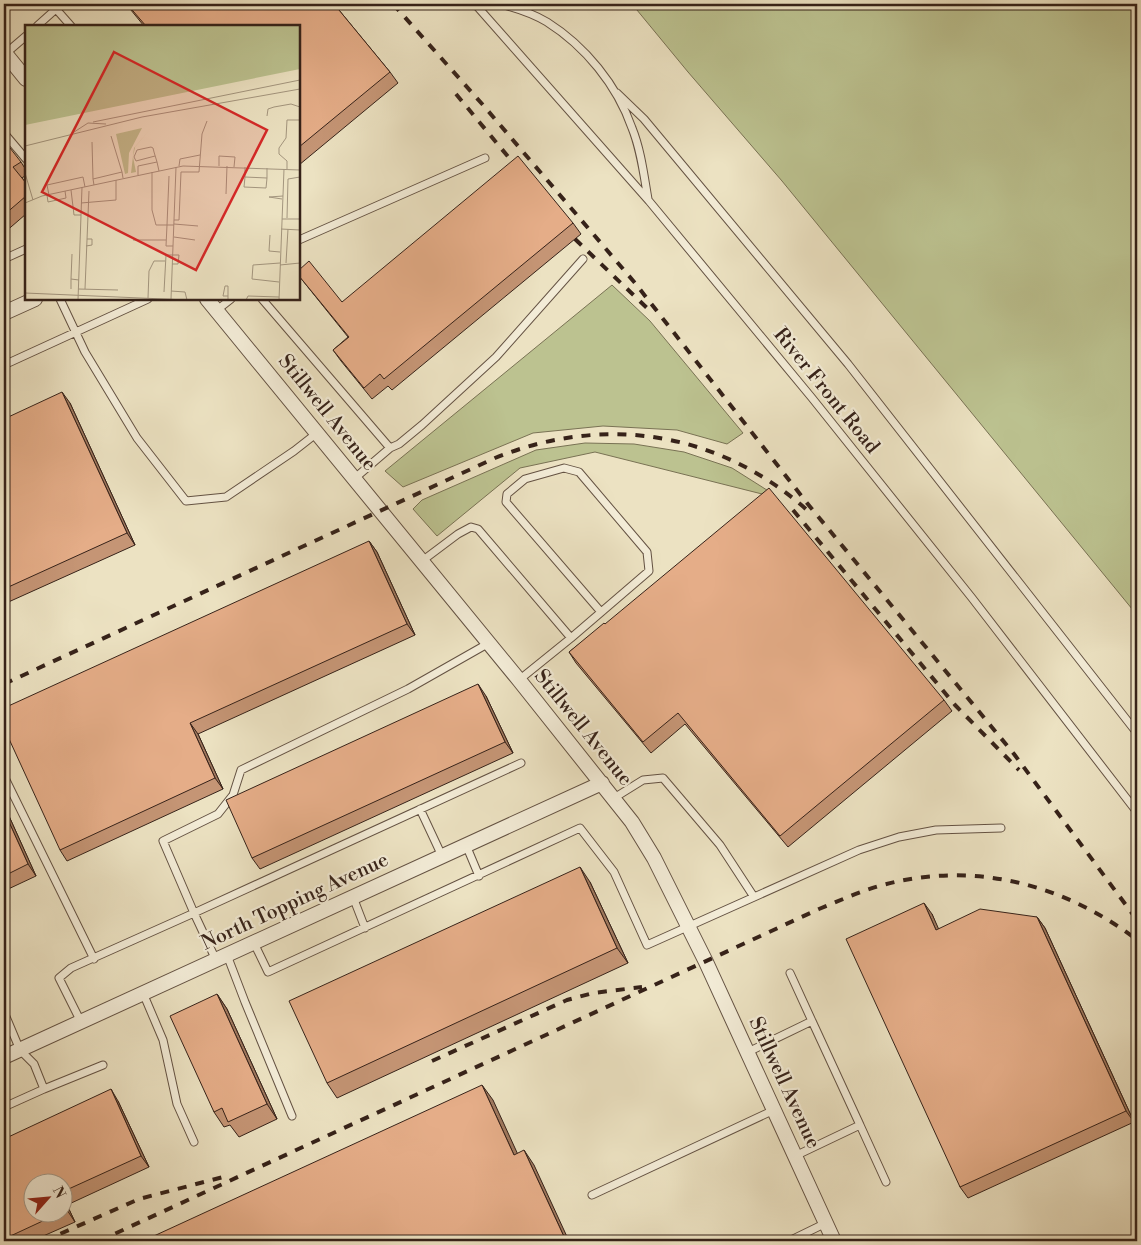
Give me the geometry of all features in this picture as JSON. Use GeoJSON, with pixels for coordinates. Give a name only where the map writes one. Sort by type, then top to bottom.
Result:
{"type":"FeatureCollection","features":[{"type":"Feature","properties":{"kind":"street"},"geometry":{"type":"LineString","coordinates":[[4,53],[25,78]]}},
{"type":"Feature","properties":{"kind":"street"},"geometry":{"type":"LineString","coordinates":[[4,313],[33,300]]}},
{"type":"Feature","properties":{"kind":"street","name":"Stillwell Avenue"},"geometry":{"type":"LineString","coordinates":[[208,300],[355,478],[632,822],[654,858],[689,927],[834,1241]]}},
{"type":"Feature","properties":{"kind":"street","name":"North Topping Avenue"},"geometry":{"type":"LineString","coordinates":[[4,1057],[602,783]]}},
{"type":"Feature","properties":{"kind":"lane","name":"River Front Road"},"geometry":{"type":"LineString","coordinates":[[475,4],[648,201],[812,398],[960,583],[1137,812]]}},
{"type":"Feature","properties":{"kind":"lane"},"geometry":{"type":"LineString","coordinates":[[500,4],[519,9],[546,22],[575,44],[598,67],[617,93],[644,119],[848,364],[1137,733]]}},
{"type":"Feature","properties":{"kind":"lane"},"geometry":{"type":"LineString","coordinates":[[38,25],[56,9],[70,25]]}},
{"type":"Feature","properties":{"kind":"lane"},"geometry":{"type":"LineString","coordinates":[[4,53],[25,37]]}},
{"type":"Feature","properties":{"kind":"lane"},"geometry":{"type":"LineString","coordinates":[[617,93],[633,128],[648,201]]}},
{"type":"Feature","properties":{"kind":"lane"},"geometry":{"type":"LineString","coordinates":[[4,133],[25,158]]}},
{"type":"Feature","properties":{"kind":"lane"},"geometry":{"type":"LineString","coordinates":[[300,240],[485,158]]}},
{"type":"Feature","properties":{"kind":"lane"},"geometry":{"type":"LineString","coordinates":[[4,259],[25,249]]}},
{"type":"Feature","properties":{"kind":"lane"},"geometry":{"type":"LineString","coordinates":[[355,478],[390,448],[399,444],[422,425],[496,357],[582,259]]}},
{"type":"Feature","properties":{"kind":"lane"},"geometry":{"type":"LineString","coordinates":[[60,300],[75,332],[137,438],[186,501],[226,497],[317,433]]}},
{"type":"Feature","properties":{"kind":"lane"},"geometry":{"type":"LineString","coordinates":[[4,365],[146,300]]}},
{"type":"Feature","properties":{"kind":"lane"},"geometry":{"type":"LineString","coordinates":[[216,310],[230,300]]}},
{"type":"Feature","properties":{"kind":"lane"},"geometry":{"type":"LineString","coordinates":[[263,300],[390,448]]}},
{"type":"Feature","properties":{"kind":"lane"},"geometry":{"type":"LineString","coordinates":[[519,680],[571,638],[601,612],[648,571],[647,552],[579,472],[564,468],[525,479],[508,494],[506,502],[601,612]]}},
{"type":"Feature","properties":{"kind":"lane"},"geometry":{"type":"LineString","coordinates":[[422,561],[458,534],[471,527],[478,529],[571,638]]}},
{"type":"Feature","properties":{"kind":"lane"},"geometry":{"type":"LineString","coordinates":[[292,1116],[222,957],[194,913],[163,841],[218,814],[233,795],[241,770],[408,689],[489,643]]}},
{"type":"Feature","properties":{"kind":"lane"},"geometry":{"type":"LineString","coordinates":[[82,1022],[59,978],[71,968],[521,763]]}},
{"type":"Feature","properties":{"kind":"lane"},"geometry":{"type":"LineString","coordinates":[[4,776],[94,959]]}},
{"type":"Feature","properties":{"kind":"lane"},"geometry":{"type":"LineString","coordinates":[[614,798],[643,780],[664,778],[720,845],[754,897]]}},
{"type":"Feature","properties":{"kind":"lane"},"geometry":{"type":"LineString","coordinates":[[420,809],[442,856]]}},
{"type":"Feature","properties":{"kind":"lane"},"geometry":{"type":"LineString","coordinates":[[254,943],[268,972],[580,828],[614,872],[647,945],[859,850],[899,837],[936,830],[1001,828]]}},
{"type":"Feature","properties":{"kind":"lane"},"geometry":{"type":"LineString","coordinates":[[466,845],[479,876]]}},
{"type":"Feature","properties":{"kind":"lane"},"geometry":{"type":"LineString","coordinates":[[352,897],[364,928]]}},
{"type":"Feature","properties":{"kind":"lane"},"geometry":{"type":"LineString","coordinates":[[790,973],[886,1182]]}},
{"type":"Feature","properties":{"kind":"lane"},"geometry":{"type":"LineString","coordinates":[[143,993],[163,1040],[177,1104],[194,1142]]}},
{"type":"Feature","properties":{"kind":"lane"},"geometry":{"type":"LineString","coordinates":[[4,1012],[20,1050],[34,1064],[44,1089]]}},
{"type":"Feature","properties":{"kind":"lane"},"geometry":{"type":"LineString","coordinates":[[748,1052],[812,1021]]}},
{"type":"Feature","properties":{"kind":"lane"},"geometry":{"type":"LineString","coordinates":[[4,1106],[103,1065]]}},
{"type":"Feature","properties":{"kind":"lane"},"geometry":{"type":"LineString","coordinates":[[592,1195],[774,1110]]}},
{"type":"Feature","properties":{"kind":"lane"},"geometry":{"type":"LineString","coordinates":[[795,1156],[860,1125]]}},
{"type":"Feature","properties":{"kind":"lane"},"geometry":{"type":"LineString","coordinates":[[789,1241],[826,1223]]}},
{"type":"Feature","properties":{"kind":"green space"},"geometry":{"type":"Polygon","coordinates":[[[632,4],[1137,4],[1137,615],[782,181],[632,4]]]}},
{"type":"Feature","properties":{"kind":"green space"},"geometry":{"type":"Polygon","coordinates":[[[612,285],[650,321],[743,433],[727,444],[677,430],[603,426],[533,433],[403,487],[385,471],[612,285]]]}},
{"type":"Feature","properties":{"kind":"green space"},"geometry":{"type":"Polygon","coordinates":[[[585,443],[634,444],[684,452],[732,468],[770,492],[766,495],[595,452],[520,468],[437,536],[413,509],[422,500],[536,450],[585,443]]]}},
{"type":"Feature","properties":{"kind":"building"},"geometry":{"type":"Polygon","coordinates":[[[127,4],[334,4],[390,72],[300,146],[300,25],[145,25],[127,4]]]}},
{"type":"Feature","properties":{"kind":"building"},"geometry":{"type":"Polygon","coordinates":[[[10,148],[21,162],[13,167],[25,182],[25,197],[4,215],[4,153],[10,148]]]}},
{"type":"Feature","properties":{"kind":"building"},"geometry":{"type":"Polygon","coordinates":[[[518,156],[573,223],[384,379],[380,374],[364,388],[333,350],[349,337],[300,277],[300,269],[309,261],[342,302],[518,156]]]}},
{"type":"Feature","properties":{"kind":"building"},"geometry":{"type":"Polygon","coordinates":[[[62,392],[127,533],[4,589],[4,419],[62,392]]]}},
{"type":"Feature","properties":{"kind":"building"},"geometry":{"type":"Polygon","coordinates":[[[769,488],[944,700],[780,836],[678,713],[643,742],[569,652],[769,488]]]}},
{"type":"Feature","properties":{"kind":"building"},"geometry":{"type":"Polygon","coordinates":[[[369,541],[407,624],[190,723],[215,778],[60,850],[4,728],[4,708],[369,541]]]}},
{"type":"Feature","properties":{"kind":"building"},"geometry":{"type":"Polygon","coordinates":[[[478,684],[505,742],[252,858],[226,800],[478,684]]]}},
{"type":"Feature","properties":{"kind":"building"},"geometry":{"type":"Polygon","coordinates":[[[4,811],[28,864],[4,876],[4,811]]]}},
{"type":"Feature","properties":{"kind":"building"},"geometry":{"type":"Polygon","coordinates":[[[580,867],[617,948],[327,1083],[289,1001],[580,867]]]}},
{"type":"Feature","properties":{"kind":"building"},"geometry":{"type":"Polygon","coordinates":[[[924,903],[936,930],[980,909],[1037,917],[1126,1111],[960,1187],[846,939],[924,903]]]}},
{"type":"Feature","properties":{"kind":"building"},"geometry":{"type":"Polygon","coordinates":[[[217,994],[267,1104],[228,1122],[222,1108],[214,1112],[170,1016],[217,994]]]}},
{"type":"Feature","properties":{"kind":"building"},"geometry":{"type":"Polygon","coordinates":[[[482,1085],[514,1155],[524,1150],[566,1241],[143,1241],[482,1085]]]}},
{"type":"Feature","properties":{"kind":"building"},"geometry":{"type":"Polygon","coordinates":[[[111,1089],[141,1156],[72,1187],[72,1172],[22,1172],[22,1222],[41,1222],[4,1239],[4,1139],[111,1089]]]}},
{"type":"Feature","properties":{"kind":"railway"},"geometry":{"type":"LineString","coordinates":[[393,4],[483,105],[635,283],[807,503],[1014,754],[1137,920]]}},
{"type":"Feature","properties":{"kind":"railway"},"geometry":{"type":"LineString","coordinates":[[456,94],[520,171]]}},
{"type":"Feature","properties":{"kind":"railway"},"geometry":{"type":"LineString","coordinates":[[575,239],[647,308]]}},
{"type":"Feature","properties":{"kind":"railway"},"geometry":{"type":"LineString","coordinates":[[4,684],[495,458],[536,444],[577,436],[618,434],[658,438],[698,447],[736,462],[773,483],[807,510]]}},
{"type":"Feature","properties":{"kind":"railway"},"geometry":{"type":"LineString","coordinates":[[793,510],[955,705],[1019,770]]}},
{"type":"Feature","properties":{"kind":"railway"},"geometry":{"type":"LineString","coordinates":[[99,1241],[819,909],[879,886],[913,879],[948,875],[982,877],[1015,882],[1047,891],[1078,904],[1108,920],[1137,940]]}},
{"type":"Feature","properties":{"kind":"railway"},"geometry":{"type":"LineString","coordinates":[[432,1061],[567,1000],[593,993],[642,987]]}},
{"type":"Feature","properties":{"kind":"railway"},"geometry":{"type":"LineString","coordinates":[[44,1241],[139,1199],[227,1176]]}}]}
